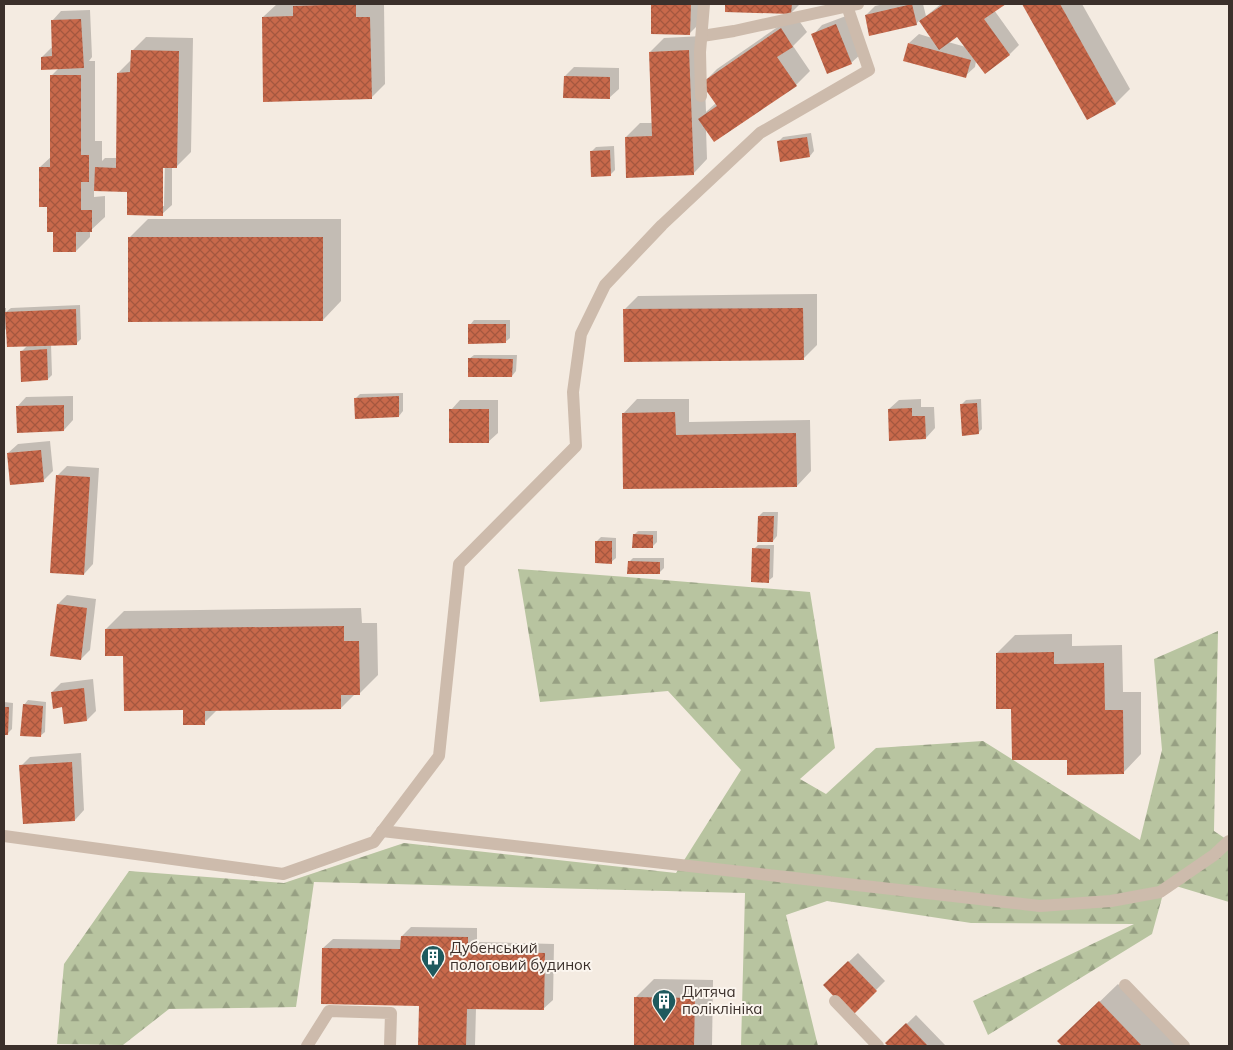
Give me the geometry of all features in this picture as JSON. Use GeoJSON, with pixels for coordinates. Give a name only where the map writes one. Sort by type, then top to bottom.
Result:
{"type":"FeatureCollection","features":[{"type":"Feature","properties":{"kind":"street"},"geometry":{"type":"LineString","coordinates":[[701,96],[700,52],[704,4]]}},
{"type":"Feature","properties":{"kind":"street"},"geometry":{"type":"LineString","coordinates":[[4,836],[283,874],[374,842],[439,756],[458,564],[576,446],[573,392],[581,334],[605,285],[662,225],[760,133],[869,70],[852,5],[734,31],[702,36]]}},
{"type":"Feature","properties":{"kind":"street"},"geometry":{"type":"LineString","coordinates":[[382,831],[1040,906],[1111,901],[1160,892],[1214,855],[1229,841]]}},
{"type":"Feature","properties":{"kind":"street"},"geometry":{"type":"LineString","coordinates":[[1125,985],[1184,1046]]}},
{"type":"Feature","properties":{"kind":"street"},"geometry":{"type":"LineString","coordinates":[[835,1001],[878,1046]]}},
{"type":"Feature","properties":{"kind":"street"},"geometry":{"type":"LineString","coordinates":[[307,1046],[329,1011],[391,1013],[390,1046]]}},
{"type":"Feature","properties":{"kind":"green space"},"geometry":{"type":"Polygon","coordinates":[[[518,569],[810,592],[835,748],[800,779],[826,794],[876,748],[983,741],[1140,840],[1162,750],[1154,659],[1218,631],[1214,831],[1229,841],[1229,902],[1166,883],[1152,934],[988,1035],[973,1001],[1134,924],[971,923],[827,901],[786,915],[818,1046],[741,1046],[745,893],[314,882],[296,1007],[169,1009],[123,1045],[57,1044],[64,964],[129,871],[284,883],[404,843],[676,873],[741,770],[668,691],[540,702],[518,569]]]}},
{"type":"Feature","properties":{"kind":"building"},"geometry":{"type":"Polygon","coordinates":[[[356,4],[356,17],[370,17],[372,99],[263,102],[262,17],[293,16],[293,6],[356,4]]]}},
{"type":"Feature","properties":{"kind":"building"},"geometry":{"type":"Polygon","coordinates":[[[651,4],[691,4],[690,35],[651,34],[651,4]]]}},
{"type":"Feature","properties":{"kind":"building"},"geometry":{"type":"Polygon","coordinates":[[[725,4],[792,4],[791,14],[725,12],[725,4]]]}},
{"type":"Feature","properties":{"kind":"building"},"geometry":{"type":"Polygon","coordinates":[[[912,4],[917,25],[869,36],[865,15],[912,4]]]}},
{"type":"Feature","properties":{"kind":"building"},"geometry":{"type":"Polygon","coordinates":[[[944,4],[1006,4],[984,19],[1010,55],[985,74],[957,37],[939,50],[919,21],[944,4]]]}},
{"type":"Feature","properties":{"kind":"building"},"geometry":{"type":"Polygon","coordinates":[[[1022,4],[1060,4],[1116,104],[1087,120],[1022,4]]]}},
{"type":"Feature","properties":{"kind":"building"},"geometry":{"type":"Polygon","coordinates":[[[81,19],[84,68],[41,70],[41,57],[52,56],[51,20],[81,19]]]}},
{"type":"Feature","properties":{"kind":"building"},"geometry":{"type":"Polygon","coordinates":[[[836,24],[852,64],[827,74],[811,34],[836,24]]]}},
{"type":"Feature","properties":{"kind":"building"},"geometry":{"type":"Polygon","coordinates":[[[781,28],[793,47],[777,57],[797,86],[714,142],[698,119],[717,106],[701,83],[781,28]]]}},
{"type":"Feature","properties":{"kind":"building"},"geometry":{"type":"Polygon","coordinates":[[[908,43],[971,60],[966,78],[903,61],[908,43]]]}},
{"type":"Feature","properties":{"kind":"building"},"geometry":{"type":"Polygon","coordinates":[[[131,50],[179,51],[177,168],[163,168],[163,216],[127,215],[127,192],[94,191],[95,167],[116,168],[117,73],[130,72],[131,50]]]}},
{"type":"Feature","properties":{"kind":"building"},"geometry":{"type":"Polygon","coordinates":[[[689,50],[694,175],[626,178],[625,137],[652,136],[649,52],[689,50]]]}},
{"type":"Feature","properties":{"kind":"building"},"geometry":{"type":"Polygon","coordinates":[[[50,75],[81,75],[81,155],[89,155],[89,182],[81,182],[81,210],[92,210],[92,232],[76,232],[76,252],[53,252],[53,232],[47,232],[47,207],[39,207],[39,167],[50,167],[50,75]]]}},
{"type":"Feature","properties":{"kind":"building"},"geometry":{"type":"Polygon","coordinates":[[[564,76],[610,77],[610,99],[563,98],[564,76]]]}},
{"type":"Feature","properties":{"kind":"building"},"geometry":{"type":"Polygon","coordinates":[[[807,137],[810,157],[780,162],[777,141],[807,137]]]}},
{"type":"Feature","properties":{"kind":"building"},"geometry":{"type":"Polygon","coordinates":[[[610,150],[611,176],[591,177],[590,151],[610,150]]]}},
{"type":"Feature","properties":{"kind":"building"},"geometry":{"type":"Polygon","coordinates":[[[128,237],[323,237],[323,321],[128,322],[128,237]]]}},
{"type":"Feature","properties":{"kind":"building"},"geometry":{"type":"Polygon","coordinates":[[[803,308],[804,360],[624,362],[623,309],[803,308]]]}},
{"type":"Feature","properties":{"kind":"building"},"geometry":{"type":"Polygon","coordinates":[[[76,309],[77,345],[7,347],[5,312],[76,309]]]}},
{"type":"Feature","properties":{"kind":"building"},"geometry":{"type":"Polygon","coordinates":[[[468,324],[506,324],[506,343],[468,344],[468,324]]]}},
{"type":"Feature","properties":{"kind":"building"},"geometry":{"type":"Polygon","coordinates":[[[47,349],[48,380],[21,382],[20,351],[47,349]]]}},
{"type":"Feature","properties":{"kind":"building"},"geometry":{"type":"Polygon","coordinates":[[[468,358],[513,359],[512,377],[468,377],[468,358]]]}},
{"type":"Feature","properties":{"kind":"building"},"geometry":{"type":"Polygon","coordinates":[[[399,396],[399,417],[355,419],[354,398],[399,396]]]}},
{"type":"Feature","properties":{"kind":"building"},"geometry":{"type":"Polygon","coordinates":[[[977,403],[979,434],[962,436],[960,404],[977,403]]]}},
{"type":"Feature","properties":{"kind":"building"},"geometry":{"type":"Polygon","coordinates":[[[64,405],[64,431],[17,433],[16,406],[64,405]]]}},
{"type":"Feature","properties":{"kind":"building"},"geometry":{"type":"Polygon","coordinates":[[[912,408],[912,416],[925,416],[926,439],[889,441],[888,409],[912,408]]]}},
{"type":"Feature","properties":{"kind":"building"},"geometry":{"type":"Polygon","coordinates":[[[449,409],[489,409],[489,443],[449,443],[449,409]]]}},
{"type":"Feature","properties":{"kind":"building"},"geometry":{"type":"Polygon","coordinates":[[[675,412],[676,435],[796,433],[797,487],[623,489],[622,413],[675,412]]]}},
{"type":"Feature","properties":{"kind":"building"},"geometry":{"type":"Polygon","coordinates":[[[41,450],[44,482],[10,485],[7,453],[41,450]]]}},
{"type":"Feature","properties":{"kind":"building"},"geometry":{"type":"Polygon","coordinates":[[[56,475],[90,477],[84,575],[50,573],[56,475]]]}},
{"type":"Feature","properties":{"kind":"building"},"geometry":{"type":"Polygon","coordinates":[[[758,516],[774,516],[773,542],[757,542],[758,516]]]}},
{"type":"Feature","properties":{"kind":"building"},"geometry":{"type":"Polygon","coordinates":[[[633,534],[653,535],[653,548],[632,548],[633,534]]]}},
{"type":"Feature","properties":{"kind":"building"},"geometry":{"type":"Polygon","coordinates":[[[595,541],[612,541],[612,564],[595,563],[595,541]]]}},
{"type":"Feature","properties":{"kind":"building"},"geometry":{"type":"Polygon","coordinates":[[[752,548],[770,549],[769,583],[751,582],[752,548]]]}},
{"type":"Feature","properties":{"kind":"building"},"geometry":{"type":"Polygon","coordinates":[[[628,561],[660,562],[660,574],[627,574],[628,561]]]}},
{"type":"Feature","properties":{"kind":"building"},"geometry":{"type":"Polygon","coordinates":[[[57,604],[87,608],[81,660],[50,656],[57,604]]]}},
{"type":"Feature","properties":{"kind":"building"},"geometry":{"type":"Polygon","coordinates":[[[344,626],[344,641],[359,641],[360,695],[341,695],[341,709],[205,711],[205,725],[183,725],[183,710],[124,711],[123,656],[105,656],[105,629],[344,626]]]}},
{"type":"Feature","properties":{"kind":"building"},"geometry":{"type":"Polygon","coordinates":[[[1054,652],[1054,664],[1104,663],[1105,710],[1123,710],[1124,774],[1067,775],[1067,760],[1012,760],[1011,709],[996,709],[996,653],[1054,652]]]}},
{"type":"Feature","properties":{"kind":"building"},"geometry":{"type":"Polygon","coordinates":[[[84,688],[87,721],[64,724],[62,707],[53,709],[51,692],[84,688]]]}},
{"type":"Feature","properties":{"kind":"building"},"geometry":{"type":"Polygon","coordinates":[[[23,704],[43,706],[41,737],[20,736],[23,704]]]}},
{"type":"Feature","properties":{"kind":"building"},"geometry":{"type":"Polygon","coordinates":[[[4,707],[9,707],[8,735],[4,735],[4,707]]]}},
{"type":"Feature","properties":{"kind":"building"},"geometry":{"type":"Polygon","coordinates":[[[72,762],[75,821],[23,824],[19,765],[72,762]]]}},
{"type":"Feature","properties":{"kind":"building","name":"Дубенський пологовий будинок"},"geometry":{"type":"Polygon","coordinates":[[[401,936],[468,937],[468,951],[545,953],[544,1010],[467,1009],[466,1046],[418,1046],[419,1006],[321,1004],[322,948],[400,949],[401,936]]]}},
{"type":"Feature","properties":{"kind":"building"},"geometry":{"type":"Polygon","coordinates":[[[848,961],[877,991],[852,1016],[823,985],[848,961]]]}},
{"type":"Feature","properties":{"kind":"building","name":"Дитяча поліклініка"},"geometry":{"type":"Polygon","coordinates":[[[634,997],[695,998],[694,1046],[634,1046],[634,997]]]}},
{"type":"Feature","properties":{"kind":"building"},"geometry":{"type":"Polygon","coordinates":[[[1099,1001],[1142,1046],[1062,1046],[1057,1041],[1099,1001]]]}},
{"type":"Feature","properties":{"kind":"building"},"geometry":{"type":"Polygon","coordinates":[[[906,1023],[928,1046],[888,1046],[885,1043],[906,1023]]]}},
{"type":"Feature","properties":{"kind":"place","name":"Дубенський пологовий будинок"},"geometry":{"type":"Point","coordinates":[433,978]}},
{"type":"Feature","properties":{"kind":"place","name":"Дитяча поліклініка"},"geometry":{"type":"Point","coordinates":[664,1022]}}]}
